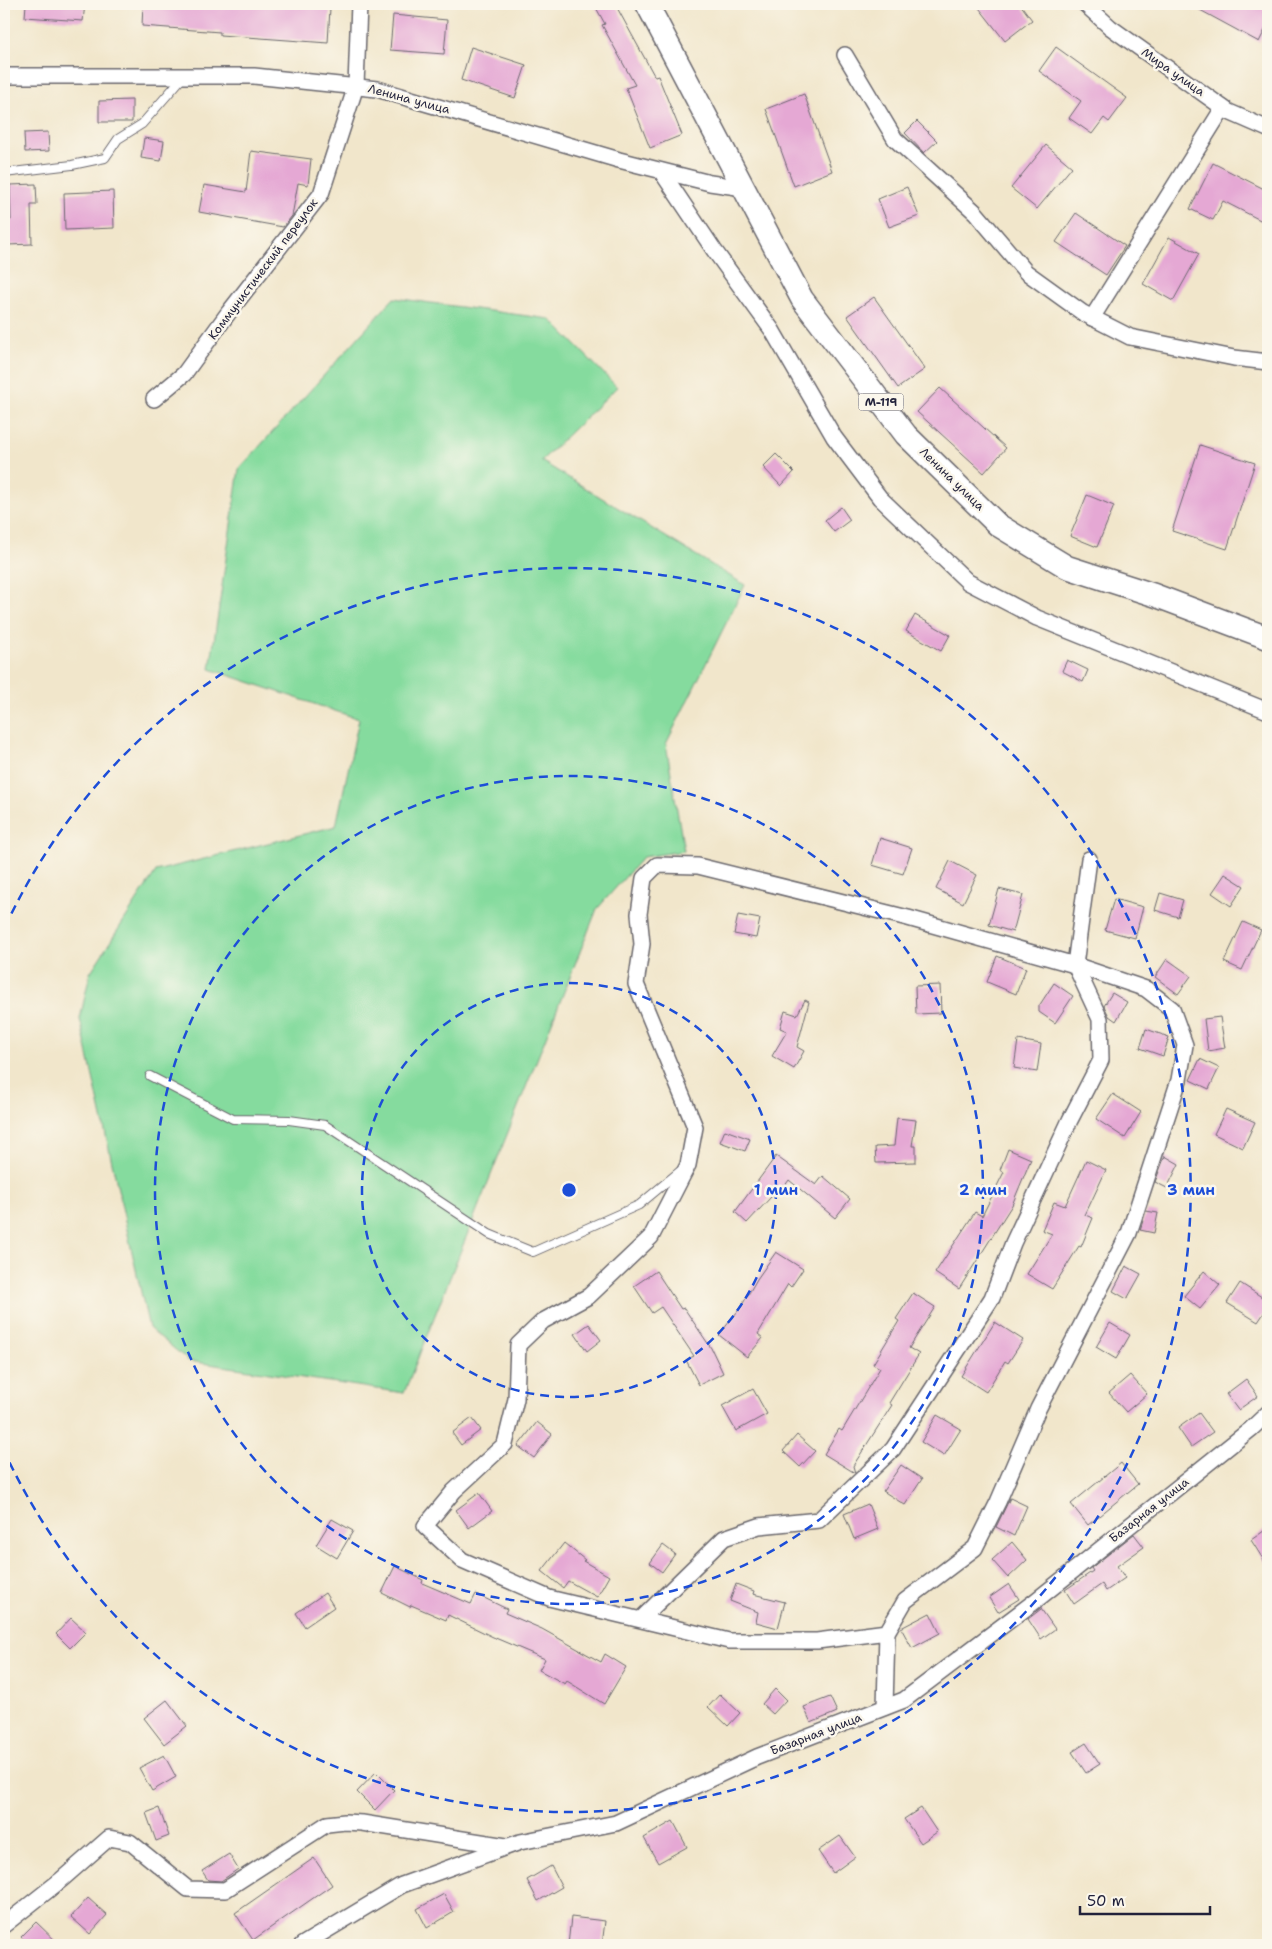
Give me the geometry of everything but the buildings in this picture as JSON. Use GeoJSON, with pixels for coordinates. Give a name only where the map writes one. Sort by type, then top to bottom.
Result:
{"type":"FeatureCollection","features":[{"type":"Feature","properties":{"kind":"main road","name":"Ленина улица"},"geometry":{"type":"LineString","coordinates":[[647,4],[802,299],[906,435],[998,525],[1067,566],[1154,595],[1268,638]]}},
{"type":"Feature","properties":{"kind":"street","name":"Коммунистический переулок"},"geometry":{"type":"LineString","coordinates":[[154,399],[184,374],[229,312],[321,194],[356,86],[359,4]]}},
{"type":"Feature","properties":{"kind":"street","name":"Мира улица"},"geometry":{"type":"LineString","coordinates":[[1085,4],[1110,27],[1223,108],[1268,129]]}},
{"type":"Feature","properties":{"kind":"street"},"geometry":{"type":"LineString","coordinates":[[844,55],[895,139],[975,212],[1026,272],[1083,313],[1130,337],[1234,358],[1268,362]]}},
{"type":"Feature","properties":{"kind":"street","name":"Ленина улица"},"geometry":{"type":"LineString","coordinates":[[4,76],[254,76],[376,89],[619,160],[710,183],[744,188]]}},
{"type":"Feature","properties":{"kind":"street"},"geometry":{"type":"LineString","coordinates":[[1092,318],[1223,108]]}},
{"type":"Feature","properties":{"kind":"street"},"geometry":{"type":"LineString","coordinates":[[662,171],[714,250],[772,330],[834,437],[880,498],[968,582],[1036,618],[1268,711]]}},
{"type":"Feature","properties":{"kind":"street"},"geometry":{"type":"LineString","coordinates":[[641,1619],[724,1538],[759,1526],[819,1520],[893,1449],[992,1298],[1017,1234],[1070,1120],[1101,1060],[1100,1019],[1075,965],[1089,859]]}},
{"type":"Feature","properties":{"kind":"street"},"geometry":{"type":"LineString","coordinates":[[885,1707],[887,1632],[905,1601],[974,1548],[998,1502],[1038,1409],[1129,1233],[1179,1080],[1184,1045],[1172,1009],[1146,989],[1075,965],[908,918],[698,866],[657,865],[644,878],[639,914],[642,944],[636,984],[694,1127],[688,1165],[651,1237],[589,1296],[543,1321],[518,1345],[516,1399],[505,1444],[454,1491],[426,1526],[462,1560],[549,1598],[729,1641],[817,1641],[887,1632]]}},
{"type":"Feature","properties":{"kind":"street","name":"Базарная улица"},"geometry":{"type":"LineString","coordinates":[[302,1945],[402,1885],[520,1842],[616,1823],[757,1757],[904,1700],[1034,1602],[1251,1429],[1268,1413]]}},
{"type":"Feature","properties":{"kind":"street"},"geometry":{"type":"LineString","coordinates":[[4,1924],[61,1880],[109,1838],[130,1842],[188,1889],[216,1890],[225,1890],[327,1824],[362,1823],[507,1846]]}},
{"type":"Feature","properties":{"kind":"lane"},"geometry":{"type":"LineString","coordinates":[[4,173],[72,165],[105,158],[118,139],[142,124],[184,76]]}},
{"type":"Feature","properties":{"kind":"lane"},"geometry":{"type":"LineString","coordinates":[[150,1076],[233,1119],[289,1120],[325,1125],[490,1234],[533,1252],[639,1205],[688,1165]]}},
{"type":"Feature","properties":{"kind":"green space"},"geometry":{"type":"Polygon","coordinates":[[[394,298],[550,319],[617,387],[541,461],[745,585],[666,744],[684,851],[643,857],[597,909],[404,1393],[189,1361],[149,1328],[80,1019],[90,973],[156,871],[336,826],[359,719],[210,669],[239,469],[394,298]]]}}]}
